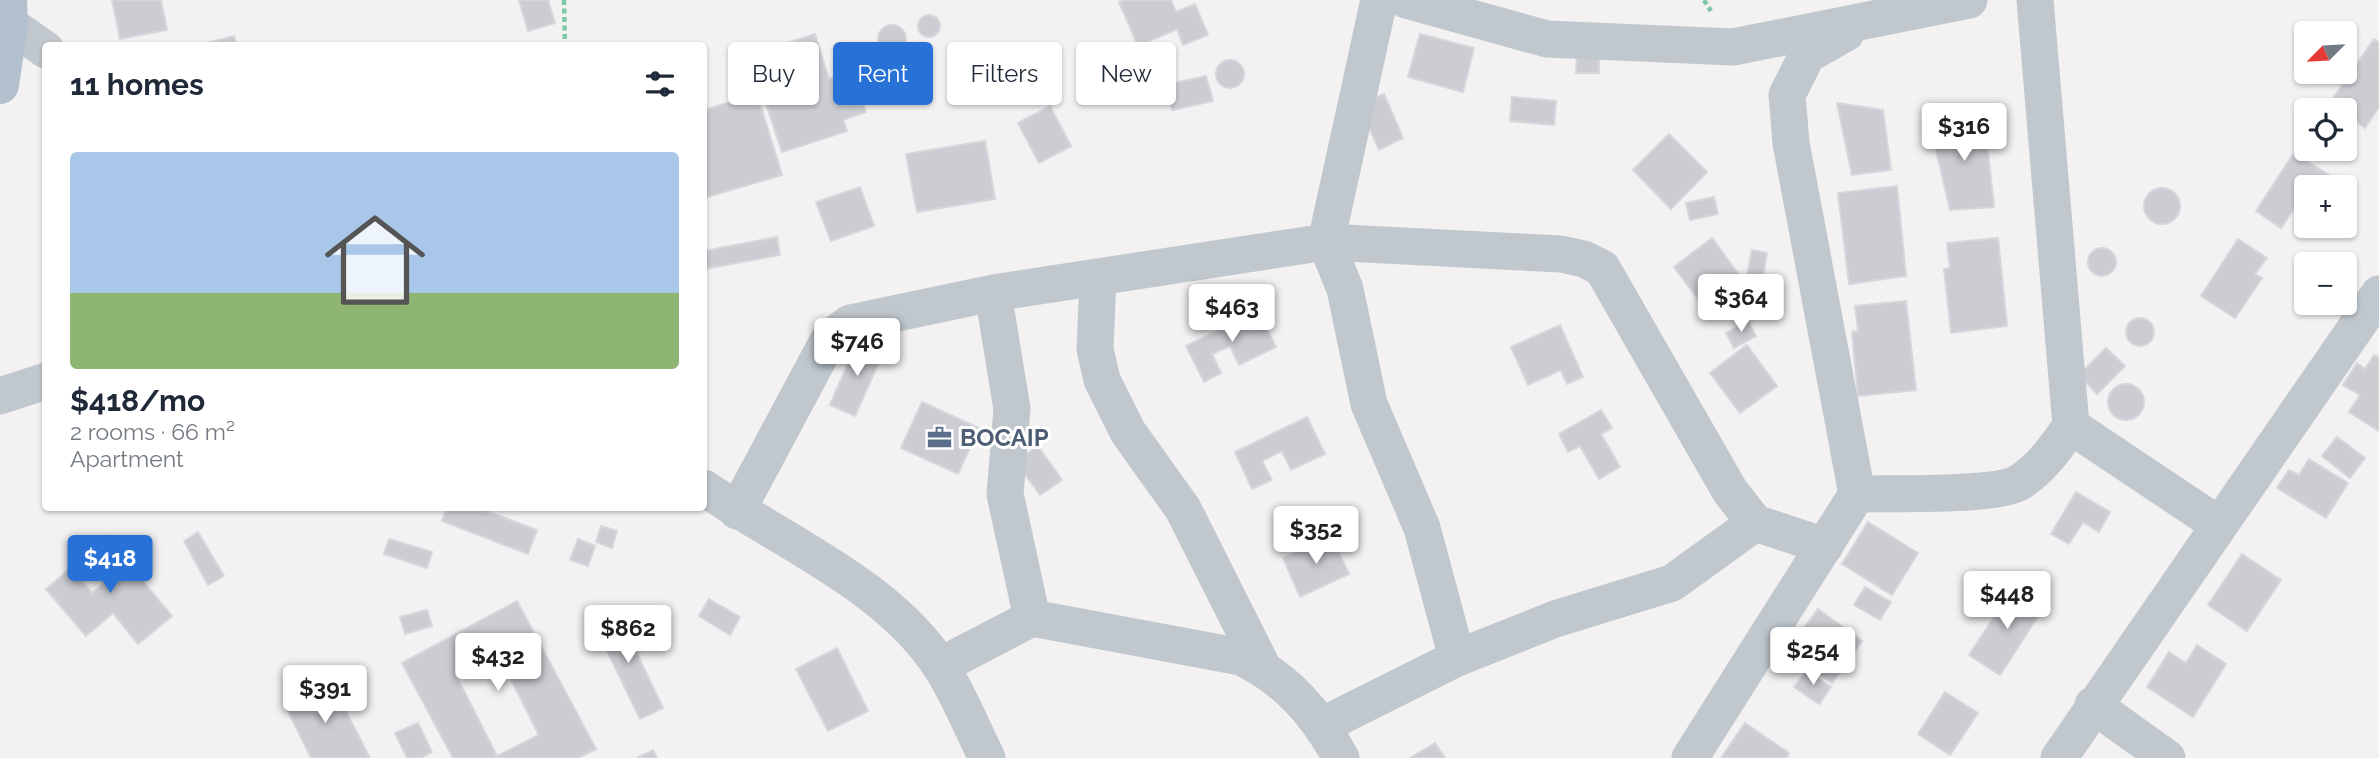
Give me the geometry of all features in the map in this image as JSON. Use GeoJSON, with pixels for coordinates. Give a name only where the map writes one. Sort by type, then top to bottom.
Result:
{"type":"FeatureCollection","features":[{"type":"Feature","properties":{"kind":"main road"},"geometry":{"type":"LineString","coordinates":[[0,85],[8,12]]}},
{"type":"Feature","properties":{"kind":"street"},"geometry":{"type":"LineString","coordinates":[[1379,0],[1326,242],[1345,289],[1369,404],[1422,528],[1457,658]]}},
{"type":"Feature","properties":{"kind":"street"},"geometry":{"type":"LineString","coordinates":[[1406,0],[1547,39],[1733,47],[1969,0]]}},
{"type":"Feature","properties":{"kind":"street"},"geometry":{"type":"LineString","coordinates":[[1857,494],[1994,489],[2017,484],[2040,467],[2071,426],[2035,0]]}},
{"type":"Feature","properties":{"kind":"street"},"geometry":{"type":"LineString","coordinates":[[8,12],[42,46]]}},
{"type":"Feature","properties":{"kind":"street"},"geometry":{"type":"LineString","coordinates":[[1690,758],[1857,494],[1791,143],[1787,94],[1807,55],[1874,17]]}},
{"type":"Feature","properties":{"kind":"street"},"geometry":{"type":"LineString","coordinates":[[737,511],[830,339],[850,323],[993,293],[1326,242],[1561,254],[1584,259],[1602,268],[1730,491],[1755,523],[1825,546]]}},
{"type":"Feature","properties":{"kind":"street"},"geometry":{"type":"LineString","coordinates":[[1098,277],[1096,349],[1102,380],[1128,432],[1183,509],[1263,667]]}},
{"type":"Feature","properties":{"kind":"street"},"geometry":{"type":"LineString","coordinates":[[993,293],[1012,408],[1005,494],[1032,618]]}},
{"type":"Feature","properties":{"kind":"street"},"geometry":{"type":"LineString","coordinates":[[2059,758],[2093,705],[2379,294]]}},
{"type":"Feature","properties":{"kind":"street"},"geometry":{"type":"LineString","coordinates":[[0,396],[42,382]]}},
{"type":"Feature","properties":{"kind":"street"},"geometry":{"type":"LineString","coordinates":[[2071,426],[2218,524]]}},
{"type":"Feature","properties":{"kind":"street"},"geometry":{"type":"LineString","coordinates":[[707,490],[737,511],[820,558],[890,609],[940,666],[987,758]]}},
{"type":"Feature","properties":{"kind":"street"},"geometry":{"type":"LineString","coordinates":[[1323,725],[1457,658],[1556,619],[1672,583],[1755,523]]}},
{"type":"Feature","properties":{"kind":"street"},"geometry":{"type":"LineString","coordinates":[[940,666],[1032,618],[1241,657],[1263,667],[1293,691],[1323,725],[1342,758]]}},
{"type":"Feature","properties":{"kind":"street"},"geometry":{"type":"LineString","coordinates":[[2093,705],[2167,758]]}},
{"type":"Feature","properties":{"kind":"path"},"geometry":{"type":"LineString","coordinates":[[564,0],[565,42]]}},
{"type":"Feature","properties":{"kind":"building"},"geometry":{"type":"Polygon","coordinates":[[[112,0],[161,0],[167,30],[120,39],[112,0]]]}},
{"type":"Feature","properties":{"kind":"building"},"geometry":{"type":"Polygon","coordinates":[[[519,0],[548,0],[555,23],[528,31],[519,0]]]}},
{"type":"Feature","properties":{"kind":"building"},"geometry":{"type":"Polygon","coordinates":[[[1171,0],[1176,12],[1195,4],[1208,35],[1183,45],[1177,29],[1147,42],[1136,42],[1119,2],[1171,0]]]}},
{"type":"Feature","properties":{"kind":"building"},"geometry":{"type":"Polygon","coordinates":[[[929,15],[937,18],[940,26],[937,34],[929,37],[921,34],[918,26],[921,18],[929,15]]]}},
{"type":"Feature","properties":{"kind":"building"},"geometry":{"type":"Polygon","coordinates":[[[887,26],[897,26],[905,34],[905,42],[879,42],[879,34],[887,26]]]}},
{"type":"Feature","properties":{"kind":"building"},"geometry":{"type":"Polygon","coordinates":[[[815,34],[817,42],[790,42],[815,34]]]}},
{"type":"Feature","properties":{"kind":"building"},"geometry":{"type":"Polygon","coordinates":[[[1420,34],[1474,48],[1463,92],[1408,77],[1420,34]]]}},
{"type":"Feature","properties":{"kind":"building"},"geometry":{"type":"Polygon","coordinates":[[[234,36],[236,42],[211,42],[234,36]]]}},
{"type":"Feature","properties":{"kind":"building"},"geometry":{"type":"Polygon","coordinates":[[[2374,39],[2379,43],[2379,107],[2365,128],[2357,122],[2357,98],[2333,98],[2343,84],[2357,84],[2357,64],[2374,39]]]}},
{"type":"Feature","properties":{"kind":"building"},"geometry":{"type":"Polygon","coordinates":[[[819,47],[829,79],[833,78],[833,105],[864,105],[866,112],[843,120],[847,131],[782,152],[766,105],[819,105],[819,47]]]}},
{"type":"Feature","properties":{"kind":"building"},"geometry":{"type":"Polygon","coordinates":[[[1577,50],[1599,50],[1599,73],[1576,73],[1577,50]]]}},
{"type":"Feature","properties":{"kind":"building"},"geometry":{"type":"Polygon","coordinates":[[[1230,60],[1240,64],[1244,74],[1240,84],[1230,88],[1220,84],[1216,74],[1220,64],[1230,60]]]}},
{"type":"Feature","properties":{"kind":"building"},"geometry":{"type":"Polygon","coordinates":[[[1206,76],[1213,101],[1172,110],[1171,105],[1176,105],[1176,83],[1206,76]]]}},
{"type":"Feature","properties":{"kind":"building"},"geometry":{"type":"Polygon","coordinates":[[[1384,94],[1403,138],[1379,150],[1359,105],[1384,94]]]}},
{"type":"Feature","properties":{"kind":"building"},"geometry":{"type":"Polygon","coordinates":[[[1512,97],[1556,101],[1554,125],[1510,121],[1512,97]]]}},
{"type":"Feature","properties":{"kind":"building"},"geometry":{"type":"Polygon","coordinates":[[[728,103],[728,105],[760,105],[782,175],[707,197],[707,109],[728,103]]]}},
{"type":"Feature","properties":{"kind":"building"},"geometry":{"type":"Polygon","coordinates":[[[1837,103],[1883,110],[1891,170],[1852,175],[1837,103]]]}},
{"type":"Feature","properties":{"kind":"building"},"geometry":{"type":"Polygon","coordinates":[[[1050,106],[1071,146],[1039,163],[1018,123],[1050,106]]]}},
{"type":"Feature","properties":{"kind":"building"},"geometry":{"type":"Polygon","coordinates":[[[1929,120],[1985,123],[1994,207],[1950,210],[1929,120]]]}},
{"type":"Feature","properties":{"kind":"building"},"geometry":{"type":"Polygon","coordinates":[[[1669,134],[1707,172],[1671,209],[1633,170],[1669,134]]]}},
{"type":"Feature","properties":{"kind":"building"},"geometry":{"type":"Polygon","coordinates":[[[985,141],[995,199],[917,212],[906,154],[985,141]]]}},
{"type":"Feature","properties":{"kind":"building"},"geometry":{"type":"Polygon","coordinates":[[[2294,153],[2294,161],[2307,161],[2329,175],[2294,175],[2294,211],[2281,228],[2256,211],[2294,153]]]}},
{"type":"Feature","properties":{"kind":"building"},"geometry":{"type":"Polygon","coordinates":[[[1897,186],[1906,276],[1849,284],[1838,193],[1897,186]]]}},
{"type":"Feature","properties":{"kind":"building"},"geometry":{"type":"Polygon","coordinates":[[[860,187],[874,226],[831,241],[816,202],[860,187]]]}},
{"type":"Feature","properties":{"kind":"building"},"geometry":{"type":"Polygon","coordinates":[[[2162,188],[2175,193],[2180,206],[2175,219],[2162,224],[2149,219],[2144,206],[2149,193],[2162,188]]]}},
{"type":"Feature","properties":{"kind":"building"},"geometry":{"type":"Polygon","coordinates":[[[1714,197],[1718,214],[1690,220],[1686,203],[1714,197]]]}},
{"type":"Feature","properties":{"kind":"building"},"geometry":{"type":"Polygon","coordinates":[[[777,237],[780,255],[707,268],[707,250],[777,237]]]}},
{"type":"Feature","properties":{"kind":"building"},"geometry":{"type":"Polygon","coordinates":[[[1712,238],[1742,279],[1704,307],[1674,267],[1712,238]]]}},
{"type":"Feature","properties":{"kind":"building"},"geometry":{"type":"Polygon","coordinates":[[[1998,238],[2007,326],[1951,333],[1944,269],[1950,268],[1947,243],[1998,238]]]}},
{"type":"Feature","properties":{"kind":"building"},"geometry":{"type":"Polygon","coordinates":[[[2238,239],[2267,258],[2255,274],[2262,278],[2235,318],[2201,296],[2238,239]]]}},
{"type":"Feature","properties":{"kind":"building"},"geometry":{"type":"Polygon","coordinates":[[[2102,248],[2112,252],[2116,262],[2112,272],[2102,276],[2092,272],[2088,262],[2092,252],[2102,248]]]}},
{"type":"Feature","properties":{"kind":"building"},"geometry":{"type":"Polygon","coordinates":[[[1752,250],[1767,253],[1762,283],[1746,280],[1752,250]]]}},
{"type":"Feature","properties":{"kind":"building"},"geometry":{"type":"Polygon","coordinates":[[[1906,301],[1916,390],[1858,396],[1852,332],[1858,331],[1855,306],[1906,301]]]}},
{"type":"Feature","properties":{"kind":"building"},"geometry":{"type":"Polygon","coordinates":[[[1258,311],[1276,347],[1239,365],[1230,346],[1212,354],[1221,373],[1204,382],[1186,346],[1258,311]]]}},
{"type":"Feature","properties":{"kind":"building"},"geometry":{"type":"Polygon","coordinates":[[[2140,318],[2150,322],[2154,332],[2150,342],[2140,346],[2130,342],[2126,332],[2130,322],[2140,318]]]}},
{"type":"Feature","properties":{"kind":"building"},"geometry":{"type":"Polygon","coordinates":[[[1748,321],[1756,336],[1734,348],[1726,333],[1748,321]]]}},
{"type":"Feature","properties":{"kind":"building"},"geometry":{"type":"Polygon","coordinates":[[[1560,325],[1583,377],[1567,384],[1561,370],[1528,385],[1511,347],[1560,325]]]}},
{"type":"Feature","properties":{"kind":"building"},"geometry":{"type":"Polygon","coordinates":[[[858,340],[884,351],[855,416],[830,405],[858,340]]]}},
{"type":"Feature","properties":{"kind":"building"},"geometry":{"type":"Polygon","coordinates":[[[1747,345],[1777,386],[1740,413],[1710,373],[1747,345]]]}},
{"type":"Feature","properties":{"kind":"building"},"geometry":{"type":"Polygon","coordinates":[[[2106,348],[2125,366],[2097,394],[2079,375],[2106,348]]]}},
{"type":"Feature","properties":{"kind":"building"},"geometry":{"type":"Polygon","coordinates":[[[2374,355],[2379,358],[2379,431],[2349,412],[2360,395],[2343,385],[2357,363],[2365,369],[2374,355]]]}},
{"type":"Feature","properties":{"kind":"building"},"geometry":{"type":"Polygon","coordinates":[[[2126,384],[2139,389],[2144,402],[2139,415],[2126,420],[2113,415],[2108,402],[2113,389],[2126,384]]]}},
{"type":"Feature","properties":{"kind":"building","name":"BOCAIP"},"geometry":{"type":"Polygon","coordinates":[[[922,402],[979,428],[958,474],[901,448],[922,402]]]}},
{"type":"Feature","properties":{"kind":"building"},"geometry":{"type":"Polygon","coordinates":[[[1601,410],[1612,428],[1601,434],[1620,467],[1599,479],[1580,446],[1568,452],[1559,434],[1601,410]]]}},
{"type":"Feature","properties":{"kind":"building"},"geometry":{"type":"Polygon","coordinates":[[[1307,417],[1325,454],[1291,470],[1282,451],[1262,461],[1272,480],[1252,489],[1235,452],[1307,417]]]}},
{"type":"Feature","properties":{"kind":"building"},"geometry":{"type":"Polygon","coordinates":[[[2337,437],[2365,458],[2350,478],[2322,456],[2337,437]]]}},
{"type":"Feature","properties":{"kind":"building"},"geometry":{"type":"Polygon","coordinates":[[[1038,446],[1062,480],[1040,495],[1016,462],[1038,446]]]}},
{"type":"Feature","properties":{"kind":"building"},"geometry":{"type":"Polygon","coordinates":[[[2309,459],[2348,483],[2326,518],[2277,488],[2289,470],[2299,475],[2309,459]]]}},
{"type":"Feature","properties":{"kind":"building"},"geometry":{"type":"Polygon","coordinates":[[[2076,492],[2110,512],[2099,532],[2083,522],[2069,544],[2051,534],[2076,492]]]}},
{"type":"Feature","properties":{"kind":"building"},"geometry":{"type":"Polygon","coordinates":[[[446,511],[486,511],[537,530],[528,554],[442,521],[446,511]]]}},
{"type":"Feature","properties":{"kind":"building"},"geometry":{"type":"Polygon","coordinates":[[[1868,522],[1918,553],[1892,595],[1842,564],[1868,522]]]}},
{"type":"Feature","properties":{"kind":"building"},"geometry":{"type":"Polygon","coordinates":[[[601,526],[617,531],[612,548],[596,542],[601,526]]]}},
{"type":"Feature","properties":{"kind":"building"},"geometry":{"type":"Polygon","coordinates":[[[198,532],[224,576],[208,585],[184,541],[198,532]]]}},
{"type":"Feature","properties":{"kind":"building"},"geometry":{"type":"Polygon","coordinates":[[[106,536],[172,616],[138,644],[113,613],[86,636],[46,589],[71,568],[92,593],[104,583],[82,556],[106,536]]]}},
{"type":"Feature","properties":{"kind":"building"},"geometry":{"type":"Polygon","coordinates":[[[1331,536],[1349,574],[1300,597],[1283,558],[1331,536]]]}},
{"type":"Feature","properties":{"kind":"building"},"geometry":{"type":"Polygon","coordinates":[[[389,539],[432,552],[427,568],[384,554],[389,539]]]}},
{"type":"Feature","properties":{"kind":"building"},"geometry":{"type":"Polygon","coordinates":[[[578,539],[595,546],[588,566],[570,560],[578,539]]]}},
{"type":"Feature","properties":{"kind":"building"},"geometry":{"type":"Polygon","coordinates":[[[2242,554],[2281,580],[2247,631],[2208,605],[2242,554]]]}},
{"type":"Feature","properties":{"kind":"building"},"geometry":{"type":"Polygon","coordinates":[[[1865,587],[1891,602],[1880,620],[1854,605],[1865,587]]]}},
{"type":"Feature","properties":{"kind":"building"},"geometry":{"type":"Polygon","coordinates":[[[2014,587],[2044,607],[2000,675],[1969,655],[2014,587]]]}},
{"type":"Feature","properties":{"kind":"building"},"geometry":{"type":"Polygon","coordinates":[[[709,599],[740,617],[730,635],[699,616],[709,599]]]}},
{"type":"Feature","properties":{"kind":"building"},"geometry":{"type":"Polygon","coordinates":[[[517,601],[596,749],[578,758],[453,758],[402,663],[517,601]],[[499,656],[457,677],[497,756],[539,735],[499,656]]]}},
{"type":"Feature","properties":{"kind":"building"},"geometry":{"type":"Polygon","coordinates":[[[1818,609],[1862,641],[1832,683],[1788,650],[1818,609]]]}},
{"type":"Feature","properties":{"kind":"building"},"geometry":{"type":"Polygon","coordinates":[[[427,610],[432,626],[405,634],[400,617],[427,610]]]}},
{"type":"Feature","properties":{"kind":"building"},"geometry":{"type":"Polygon","coordinates":[[[616,610],[663,708],[640,719],[593,622],[616,610]]]}},
{"type":"Feature","properties":{"kind":"building"},"geometry":{"type":"Polygon","coordinates":[[[2197,645],[2226,664],[2193,717],[2147,687],[2169,652],[2186,663],[2197,645]]]}},
{"type":"Feature","properties":{"kind":"building"},"geometry":{"type":"Polygon","coordinates":[[[837,648],[868,711],[828,731],[796,669],[837,648]]]}},
{"type":"Feature","properties":{"kind":"building"},"geometry":{"type":"Polygon","coordinates":[[[1807,670],[1831,687],[1819,704],[1794,687],[1807,670]]]}},
{"type":"Feature","properties":{"kind":"building"},"geometry":{"type":"Polygon","coordinates":[[[330,680],[370,758],[311,758],[284,703],[330,680]]]}},
{"type":"Feature","properties":{"kind":"building"},"geometry":{"type":"Polygon","coordinates":[[[1945,692],[1978,713],[1950,755],[1918,734],[1945,692]]]}},
{"type":"Feature","properties":{"kind":"building"},"geometry":{"type":"Polygon","coordinates":[[[418,723],[432,752],[421,758],[407,758],[395,733],[418,723]]]}},
{"type":"Feature","properties":{"kind":"building"},"geometry":{"type":"Polygon","coordinates":[[[1745,723],[1789,753],[1786,758],[1721,758],[1745,723]]]}},
{"type":"Feature","properties":{"kind":"building"},"geometry":{"type":"Polygon","coordinates":[[[1435,743],[1445,758],[1410,758],[1435,743]]]}},
{"type":"Feature","properties":{"kind":"building"},"geometry":{"type":"Polygon","coordinates":[[[653,750],[657,758],[637,758],[653,750]]]}},
{"type":"Feature","properties":{"kind":"place","name":"BOCAIP"},"geometry":{"type":"Point","coordinates":[940,438]}}]}
